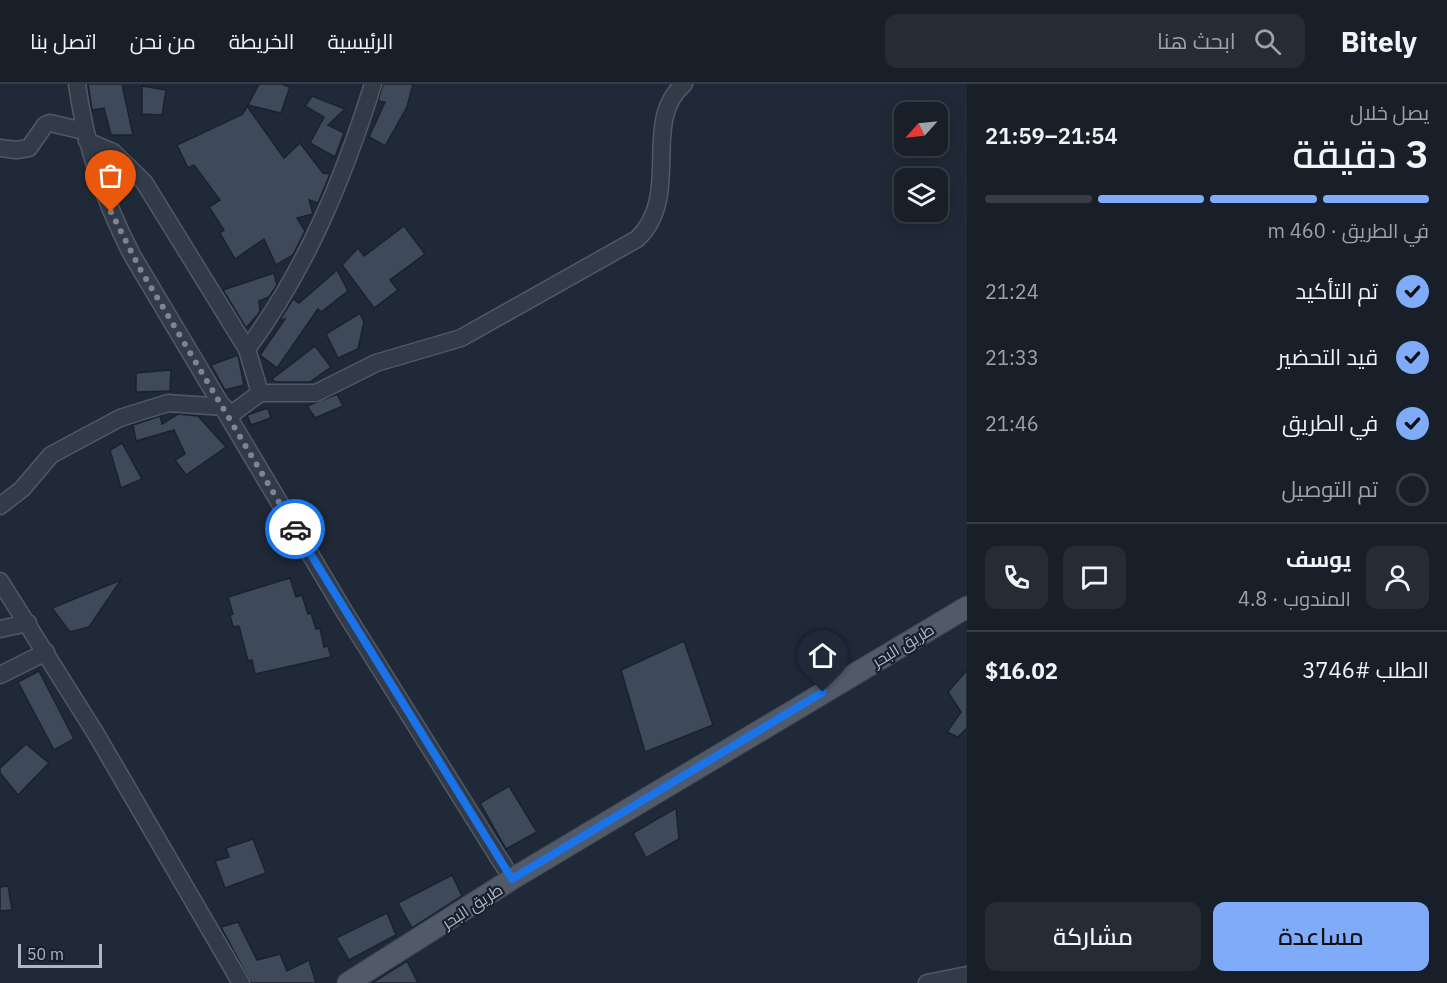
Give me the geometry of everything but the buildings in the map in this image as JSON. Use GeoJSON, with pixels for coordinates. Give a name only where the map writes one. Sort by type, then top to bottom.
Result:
{"type":"FeatureCollection","features":[{"type":"Feature","properties":{"kind":"main road","name":"طريق البحر"},"geometry":{"type":"LineString","coordinates":[[348,983],[512,879],[967,607]]}},
{"type":"Feature","properties":{"kind":"street"},"geometry":{"type":"LineString","coordinates":[[77,84],[85,136],[102,190],[132,255],[339,602],[512,879]]}},
{"type":"Feature","properties":{"kind":"street"},"geometry":{"type":"LineString","coordinates":[[248,349],[277,305],[340,183],[373,84]]}},
{"type":"Feature","properties":{"kind":"street"},"geometry":{"type":"LineString","coordinates":[[0,506],[22,489],[51,455],[120,418],[168,403],[226,412],[260,393],[316,393],[376,363],[461,338],[637,239],[647,228],[657,203],[668,104],[684,84]]}},
{"type":"Feature","properties":{"kind":"street"},"geometry":{"type":"LineString","coordinates":[[0,148],[16,150],[29,148],[45,125],[50,123],[85,136],[113,152],[144,182],[248,349],[260,393]]}},
{"type":"Feature","properties":{"kind":"street"},"geometry":{"type":"LineString","coordinates":[[0,581],[7,606],[28,623],[241,983]]}},
{"type":"Feature","properties":{"kind":"street"},"geometry":{"type":"LineString","coordinates":[[0,629],[28,623]]}},
{"type":"Feature","properties":{"kind":"street"},"geometry":{"type":"LineString","coordinates":[[0,675],[46,652]]}},
{"type":"Feature","properties":{"kind":"street"},"geometry":{"type":"LineString","coordinates":[[927,983],[967,975]]}},
{"type":"Feature","properties":{"kind":"way so far"},"geometry":{"type":"LineString","coordinates":[[111,212],[132,255],[295,529]]}},
{"type":"Feature","properties":{"kind":"route"},"geometry":{"type":"LineString","coordinates":[[295,529],[512,879],[612,822],[823,692]]}}]}
